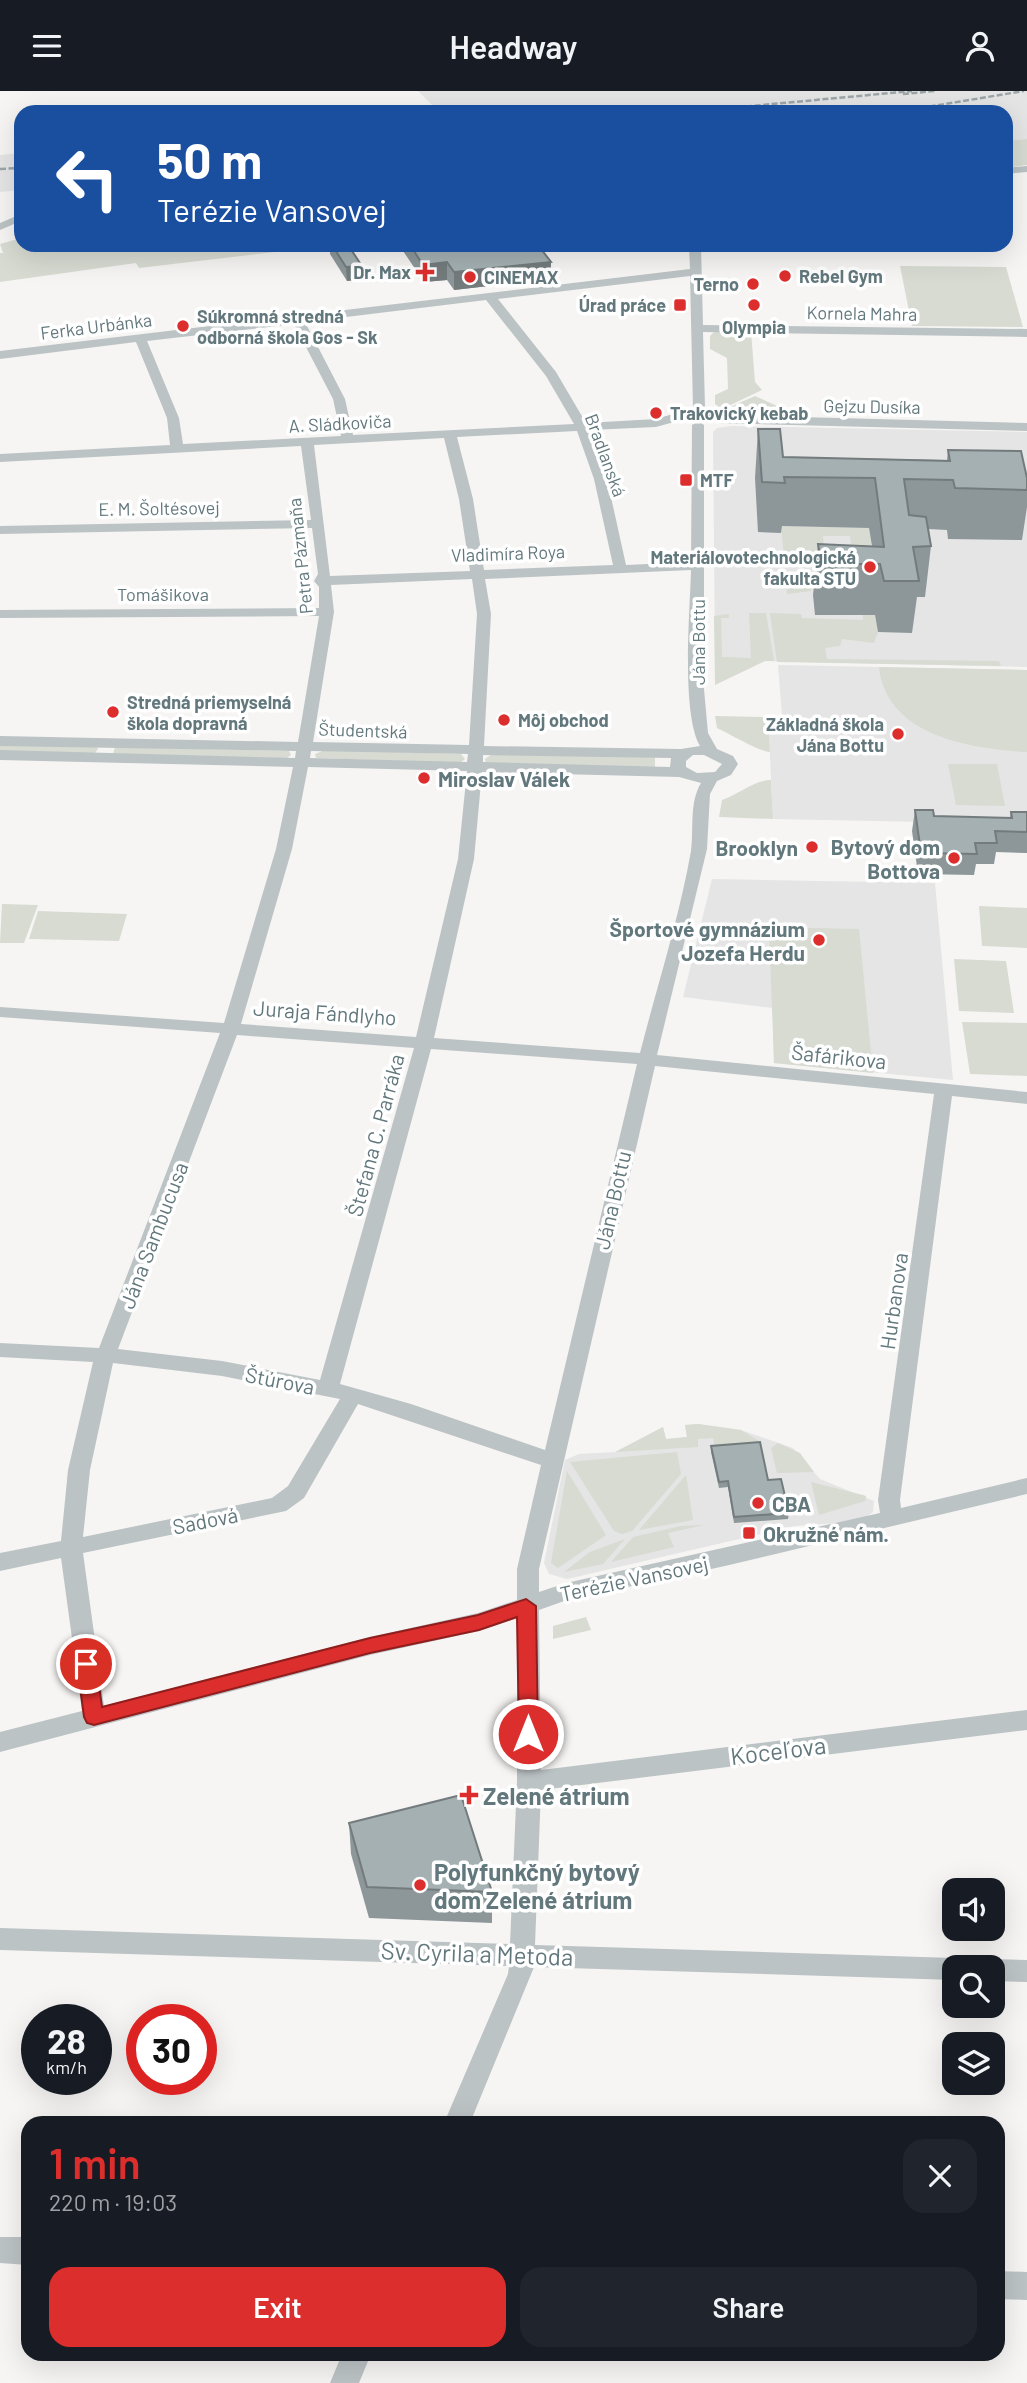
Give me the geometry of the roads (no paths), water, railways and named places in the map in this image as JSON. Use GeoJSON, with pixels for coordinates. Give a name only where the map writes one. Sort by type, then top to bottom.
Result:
{"type":"FeatureCollection","features":[{"type":"Feature","properties":{"kind":"street"},"geometry":{"type":"LineString","coordinates":[[680,417],[686,423],[698,425],[711,424],[717,419],[711,412],[699,409],[695,252]]}},
{"type":"Feature","properties":{"kind":"street","name":"Ferka Urbánka"},"geometry":{"type":"LineString","coordinates":[[0,355],[696,272]]}},
{"type":"Feature","properties":{"kind":"street","name":"Bradlanská"},"geometry":{"type":"LineString","coordinates":[[488,295],[558,386],[581,427],[601,483],[620,568]]}},
{"type":"Feature","properties":{"kind":"street"},"geometry":{"type":"LineString","coordinates":[[297,319],[339,398],[348,440]]}},
{"type":"Feature","properties":{"kind":"street","name":"Kornela Mahra"},"geometry":{"type":"LineString","coordinates":[[697,328],[1027,333]]}},
{"type":"Feature","properties":{"kind":"street"},"geometry":{"type":"LineString","coordinates":[[140,338],[173,418],[177,450]]}},
{"type":"Feature","properties":{"kind":"street","name":"A. Sládkoviča"},"geometry":{"type":"LineString","coordinates":[[0,458],[656,423],[699,409]]}},
{"type":"Feature","properties":{"kind":"street","name":"Gejzu Dusíka"},"geometry":{"type":"LineString","coordinates":[[717,419],[1027,426]]}},
{"type":"Feature","properties":{"kind":"street","name":"Jána Bottu"},"geometry":{"type":"LineString","coordinates":[[460,2116],[521,1975],[529,1781],[526,1606],[528,1569],[551,1460],[646,1060],[691,886],[701,839],[702,794],[710,778],[726,772],[730,764],[723,754],[710,750],[700,733],[698,425]]}},
{"type":"Feature","properties":{"kind":"street","name":"Štefana C. Parráka"},"geometry":{"type":"LineString","coordinates":[[328,1389],[424,1042],[466,859],[480,710],[484,614],[479,574],[450,435]]}},
{"type":"Feature","properties":{"kind":"street","name":"Petra Pázmaňa"},"geometry":{"type":"LineString","coordinates":[[304,755],[327,612],[326,587],[321,581],[325,575],[307,443]]}},
{"type":"Feature","properties":{"kind":"street","name":"E. M. Šoltésovej"},"geometry":{"type":"LineString","coordinates":[[0,530],[318,524]]}},
{"type":"Feature","properties":{"kind":"street","name":"Vladimíra Roya"},"geometry":{"type":"LineString","coordinates":[[321,581],[698,566]]}},
{"type":"Feature","properties":{"kind":"street","name":"Tomášikova"},"geometry":{"type":"LineString","coordinates":[[0,614],[327,612]]}},
{"type":"Feature","properties":{"kind":"street","name":"Jána Bottu"},"geometry":{"type":"LineString","coordinates":[[687,775],[676,763],[700,733]]}},
{"type":"Feature","properties":{"kind":"street","name":"Študentská"},"geometry":{"type":"LineString","coordinates":[[0,741],[304,755],[475,759],[687,775]]}},
{"type":"Feature","properties":{"kind":"street"},"geometry":{"type":"LineString","coordinates":[[687,752],[710,750]]}},
{"type":"Feature","properties":{"kind":"street","name":"Študentská"},"geometry":{"type":"LineString","coordinates":[[475,759],[687,752]]}},
{"type":"Feature","properties":{"kind":"street","name":"Študentská"},"geometry":{"type":"LineString","coordinates":[[0,755],[304,755]]}},
{"type":"Feature","properties":{"kind":"street","name":"Jána Sambucusa"},"geometry":{"type":"LineString","coordinates":[[94,1717],[71,1548],[79,1470],[98,1378],[231,1028],[284,849],[304,755]]}},
{"type":"Feature","properties":{"kind":"street"},"geometry":{"type":"LineString","coordinates":[[687,775],[710,778]]}},
{"type":"Feature","properties":{"kind":"street"},"geometry":{"type":"LineString","coordinates":[[687,775],[702,794]]}},
{"type":"Feature","properties":{"kind":"street","name":"Juraja Fándlyho"},"geometry":{"type":"LineString","coordinates":[[0,1012],[646,1060]]}},
{"type":"Feature","properties":{"kind":"street","name":"Šafárikova"},"geometry":{"type":"LineString","coordinates":[[646,1060],[1027,1098]]}},
{"type":"Feature","properties":{"kind":"street","name":"Hurbanova"},"geometry":{"type":"LineString","coordinates":[[892,1518],[888,1500],[944,1089]]}},
{"type":"Feature","properties":{"kind":"street","name":"Štúrova"},"geometry":{"type":"LineString","coordinates":[[0,1350],[107,1354],[242,1372],[328,1389],[551,1460]]}},
{"type":"Feature","properties":{"kind":"street","name":"Sadová"},"geometry":{"type":"LineString","coordinates":[[0,1562],[278,1506],[289,1500],[353,1395]]}},
{"type":"Feature","properties":{"kind":"street","name":"Terézie Vansovej"},"geometry":{"type":"LineString","coordinates":[[0,1742],[370,1646],[479,1622],[566,1592],[1027,1486]]}},
{"type":"Feature","properties":{"kind":"street","name":"Koceľova"},"geometry":{"type":"LineString","coordinates":[[529,1781],[1027,1720]]}},
{"type":"Feature","properties":{"kind":"street","name":"Sv. Cyrila a Metoda"},"geometry":{"type":"LineString","coordinates":[[0,1939],[942,1969]]}},
{"type":"Feature","properties":{"kind":"street"},"geometry":{"type":"LineString","coordinates":[[1005,1970],[1027,1971]]}},
{"type":"Feature","properties":{"kind":"street"},"geometry":{"type":"LineString","coordinates":[[0,2250],[21,2251]]}},
{"type":"Feature","properties":{"kind":"street"},"geometry":{"type":"LineString","coordinates":[[1005,2284],[1027,2286]]}},
{"type":"Feature","properties":{"kind":"street"},"geometry":{"type":"LineString","coordinates":[[344,2383],[354,2361]]}},
{"type":"Feature","properties":{"kind":"railway"},"geometry":{"type":"LineString","coordinates":[[762,105],[912,91]]}},
{"type":"Feature","properties":{"kind":"railway"},"geometry":{"type":"LineString","coordinates":[[903,94],[935,91]]}},
{"type":"Feature","properties":{"kind":"railway"},"geometry":{"type":"LineString","coordinates":[[939,105],[1024,91]]}},
{"type":"Feature","properties":{"kind":"railway"},"geometry":{"type":"LineString","coordinates":[[0,169],[14,168]]}},
{"type":"Feature","properties":{"kind":"place","name":"Dr. Max"},"geometry":{"type":"Point","coordinates":[425,272]}},
{"type":"Feature","properties":{"kind":"place","name":"Rebel Gym"},"geometry":{"type":"Point","coordinates":[785,276]}},
{"type":"Feature","properties":{"kind":"place","name":"CINEMAX"},"geometry":{"type":"Point","coordinates":[470,277]}},
{"type":"Feature","properties":{"kind":"place","name":"Terno"},"geometry":{"type":"Point","coordinates":[753,284]}},
{"type":"Feature","properties":{"kind":"place","name":"Úrad práce"},"geometry":{"type":"Point","coordinates":[680,305]}},
{"type":"Feature","properties":{"kind":"place","name":"Olympia"},"geometry":{"type":"Point","coordinates":[754,305]}},
{"type":"Feature","properties":{"kind":"place","name":"Súkromná stredná odborná škola Gos - Sk"},"geometry":{"type":"Point","coordinates":[183,326]}},
{"type":"Feature","properties":{"kind":"place","name":"Trakovický kebab"},"geometry":{"type":"Point","coordinates":[656,413]}},
{"type":"Feature","properties":{"kind":"place","name":"MTF"},"geometry":{"type":"Point","coordinates":[686,480]}},
{"type":"Feature","properties":{"kind":"place","name":"Materiálovotechnologická fakulta STU"},"geometry":{"type":"Point","coordinates":[870,567]}},
{"type":"Feature","properties":{"kind":"place","name":"Stredná priemyselná škola dopravná"},"geometry":{"type":"Point","coordinates":[113,712]}},
{"type":"Feature","properties":{"kind":"place","name":"Môj obchod"},"geometry":{"type":"Point","coordinates":[504,720]}},
{"type":"Feature","properties":{"kind":"place","name":"Základná škola Jána Bottu"},"geometry":{"type":"Point","coordinates":[898,734]}},
{"type":"Feature","properties":{"kind":"place","name":"Miroslav Válek"},"geometry":{"type":"Point","coordinates":[424,778]}},
{"type":"Feature","properties":{"kind":"place","name":"Brooklyn"},"geometry":{"type":"Point","coordinates":[812,847]}},
{"type":"Feature","properties":{"kind":"place","name":"Bytový dom Bottova"},"geometry":{"type":"Point","coordinates":[954,858]}},
{"type":"Feature","properties":{"kind":"place","name":"Športové gymnázium Jozefa Herdu"},"geometry":{"type":"Point","coordinates":[819,940]}},
{"type":"Feature","properties":{"kind":"place","name":"CBA"},"geometry":{"type":"Point","coordinates":[758,1503]}},
{"type":"Feature","properties":{"kind":"place","name":"Okružné nám."},"geometry":{"type":"Point","coordinates":[749,1533]}},
{"type":"Feature","properties":{"kind":"place","name":"Zelené átrium"},"geometry":{"type":"Point","coordinates":[469,1795]}},
{"type":"Feature","properties":{"kind":"place","name":"Polyfunkčný bytový dom Zelené átrium"},"geometry":{"type":"Point","coordinates":[420,1885]}}]}
